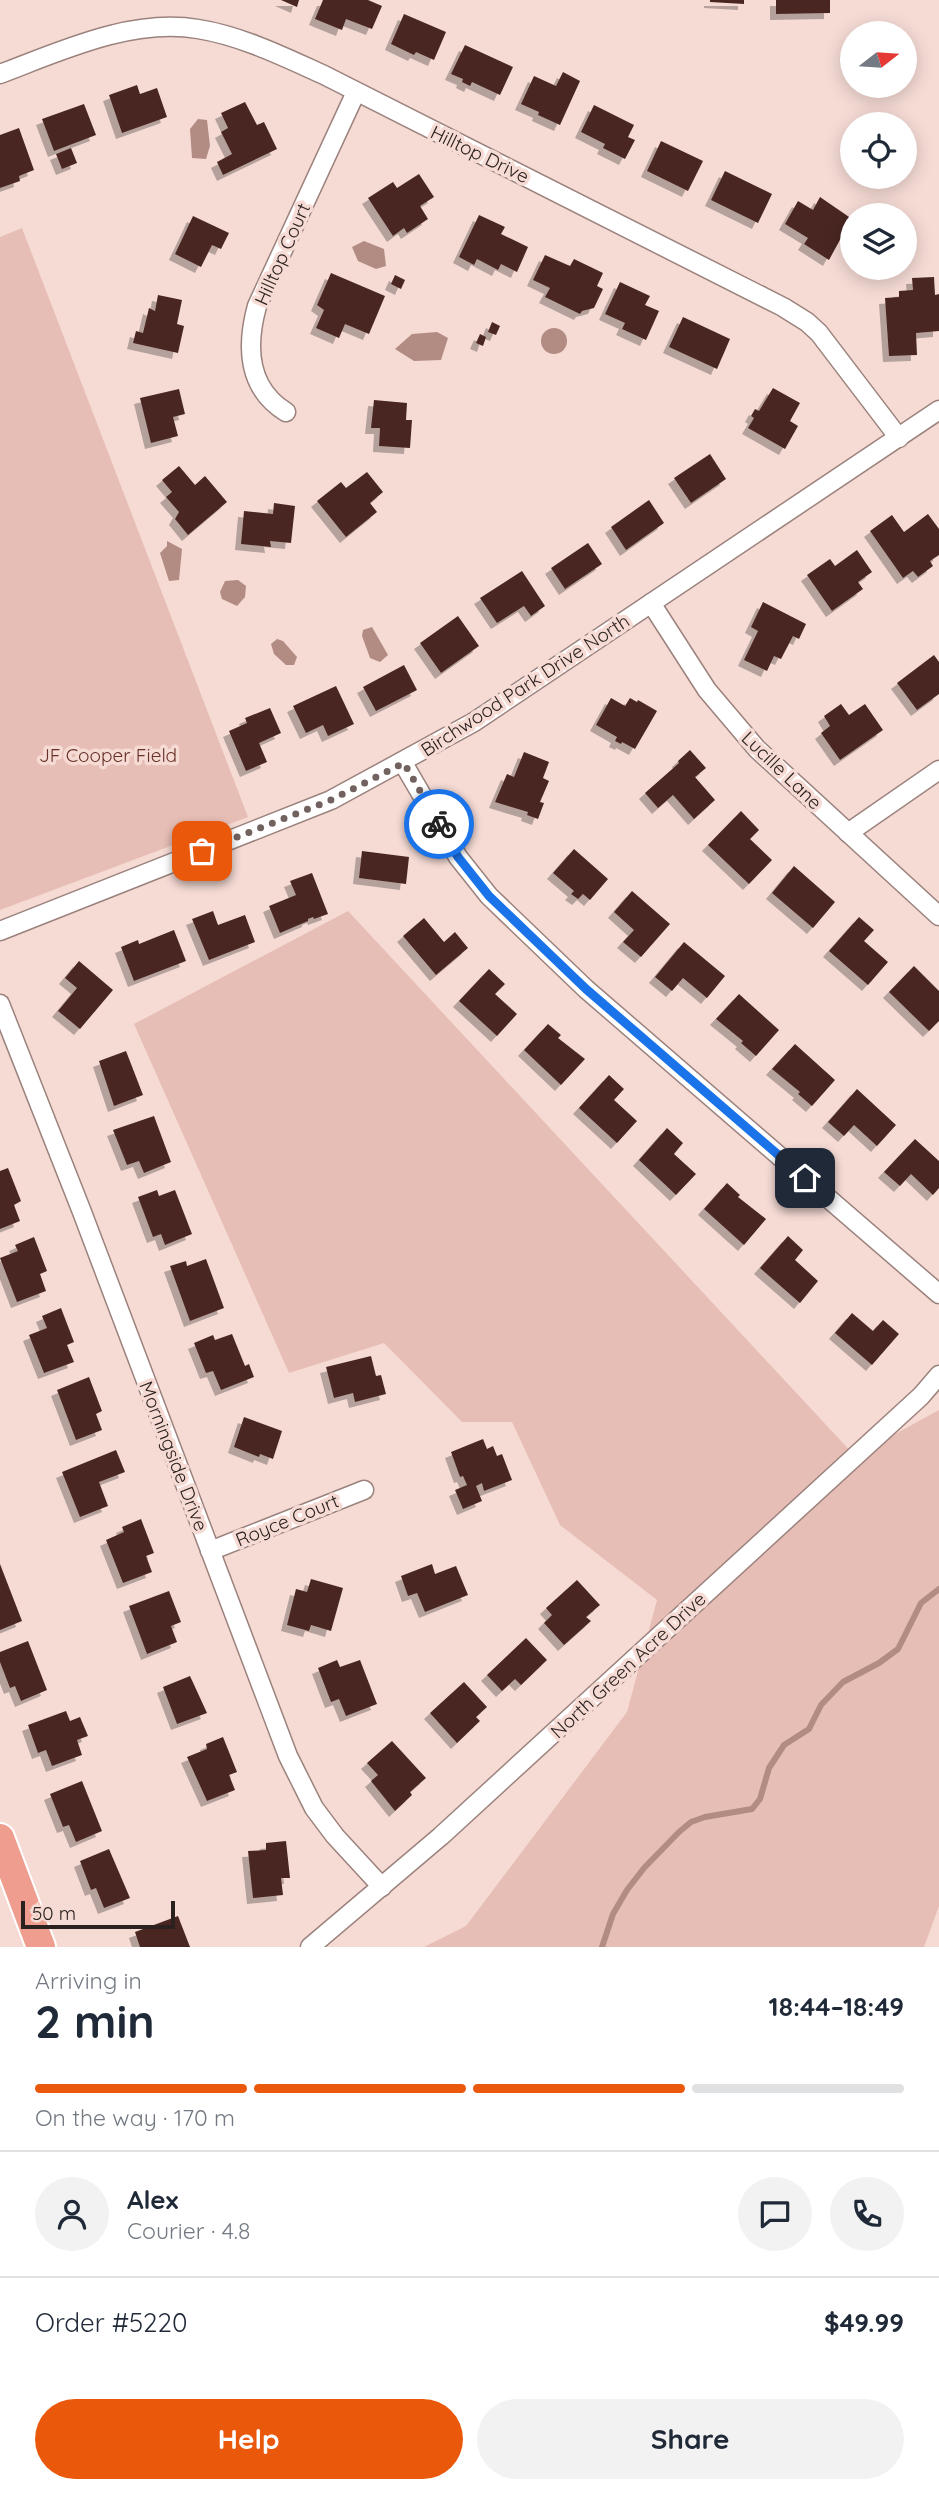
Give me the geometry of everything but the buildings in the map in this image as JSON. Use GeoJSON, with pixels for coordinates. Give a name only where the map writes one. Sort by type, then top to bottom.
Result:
{"type":"FeatureCollection","features":[{"type":"Feature","properties":{"kind":"main road"},"geometry":{"type":"LineString","coordinates":[[0,1838],[41,1947]]}},
{"type":"Feature","properties":{"kind":"street","name":"Hilltop Drive"},"geometry":{"type":"LineString","coordinates":[[0,74],[121,32],[166,28],[196,29],[228,36],[279,55],[726,276],[799,317],[818,333],[899,438]]}},
{"type":"Feature","properties":{"kind":"street","name":"Hilltop Court"},"geometry":{"type":"LineString","coordinates":[[286,412],[267,399],[258,382],[251,349],[251,327],[257,306],[356,92]]}},
{"type":"Feature","properties":{"kind":"street","name":"Birchwood Park Drive North"},"geometry":{"type":"LineString","coordinates":[[0,931],[331,800],[404,763],[474,722],[939,410]]}},
{"type":"Feature","properties":{"kind":"street","name":"Lucille Lane"},"geometry":{"type":"LineString","coordinates":[[651,603],[706,690],[757,749],[939,916]]}},
{"type":"Feature","properties":{"kind":"street"},"geometry":{"type":"LineString","coordinates":[[404,763],[458,857],[489,896],[586,989],[939,1294]]}},
{"type":"Feature","properties":{"kind":"street"},"geometry":{"type":"LineString","coordinates":[[848,833],[939,769]]}},
{"type":"Feature","properties":{"kind":"street","name":"Morningside Drive"},"geometry":{"type":"LineString","coordinates":[[0,1004],[82,1212],[288,1756],[314,1808],[335,1836],[382,1887]]}},
{"type":"Feature","properties":{"kind":"street","name":"North Green Acre Drive"},"geometry":{"type":"LineString","coordinates":[[310,1947],[441,1836],[912,1404],[939,1375]]}},
{"type":"Feature","properties":{"kind":"street","name":"Royce Court"},"geometry":{"type":"LineString","coordinates":[[210,1551],[364,1490]]}},
{"type":"Feature","properties":{"kind":"green space","name":"JF Cooper Field"},"geometry":{"type":"Polygon","coordinates":[[[22,228],[248,817],[0,910],[0,237],[22,228]]]}},
{"type":"Feature","properties":{"kind":"green space"},"geometry":{"type":"Polygon","coordinates":[[[348,911],[855,1456],[939,1410],[939,1906],[924,1947],[424,1947],[466,1926],[627,1712],[657,1600],[560,1525],[512,1422],[462,1422],[384,1343],[289,1373],[134,1024],[348,911]]]}},
{"type":"Feature","properties":{"kind":"shaded area"},"geometry":{"type":"Polygon","coordinates":[[[198,119],[207,120],[210,146],[206,159],[192,158],[190,129],[198,119]]]}},
{"type":"Feature","properties":{"kind":"shaded area"},"geometry":{"type":"Polygon","coordinates":[[[364,241],[384,249],[386,266],[376,269],[358,261],[352,247],[364,241]]]}},
{"type":"Feature","properties":{"kind":"shaded area"},"geometry":{"type":"Polygon","coordinates":[[[554,328],[563,332],[567,341],[563,350],[554,354],[545,350],[541,341],[545,332],[554,328]]]}},
{"type":"Feature","properties":{"kind":"shaded area"},"geometry":{"type":"Polygon","coordinates":[[[437,332],[448,338],[441,360],[414,361],[395,349],[412,334],[437,332]]]}},
{"type":"Feature","properties":{"kind":"shaded area"},"geometry":{"type":"Polygon","coordinates":[[[167,541],[182,549],[179,580],[169,581],[160,553],[167,546],[167,541]]]}},
{"type":"Feature","properties":{"kind":"shaded area"},"geometry":{"type":"Polygon","coordinates":[[[238,580],[246,586],[245,597],[237,606],[222,599],[220,592],[225,581],[238,580]]]}},
{"type":"Feature","properties":{"kind":"shaded area"},"geometry":{"type":"Polygon","coordinates":[[[372,627],[388,655],[380,662],[370,658],[362,636],[363,630],[372,627]]]}},
{"type":"Feature","properties":{"kind":"shaded area"},"geometry":{"type":"Polygon","coordinates":[[[277,639],[283,641],[297,657],[294,665],[286,665],[274,654],[271,644],[277,639]]]}},
{"type":"Feature","properties":{"kind":"waterway"},"geometry":{"type":"LineString","coordinates":[[602,1947],[613,1914],[644,1868],[691,1822],[752,1809],[760,1799],[769,1768],[784,1745],[809,1729],[821,1705],[843,1682],[879,1663],[898,1649],[921,1603],[939,1589]]}},
{"type":"Feature","properties":{"kind":"way so far"},"geometry":{"type":"LineString","coordinates":[[202,851],[331,800],[404,763],[439,824]]}},
{"type":"Feature","properties":{"kind":"route"},"geometry":{"type":"LineString","coordinates":[[439,824],[458,857],[489,896],[586,989],[805,1178]]}}]}
